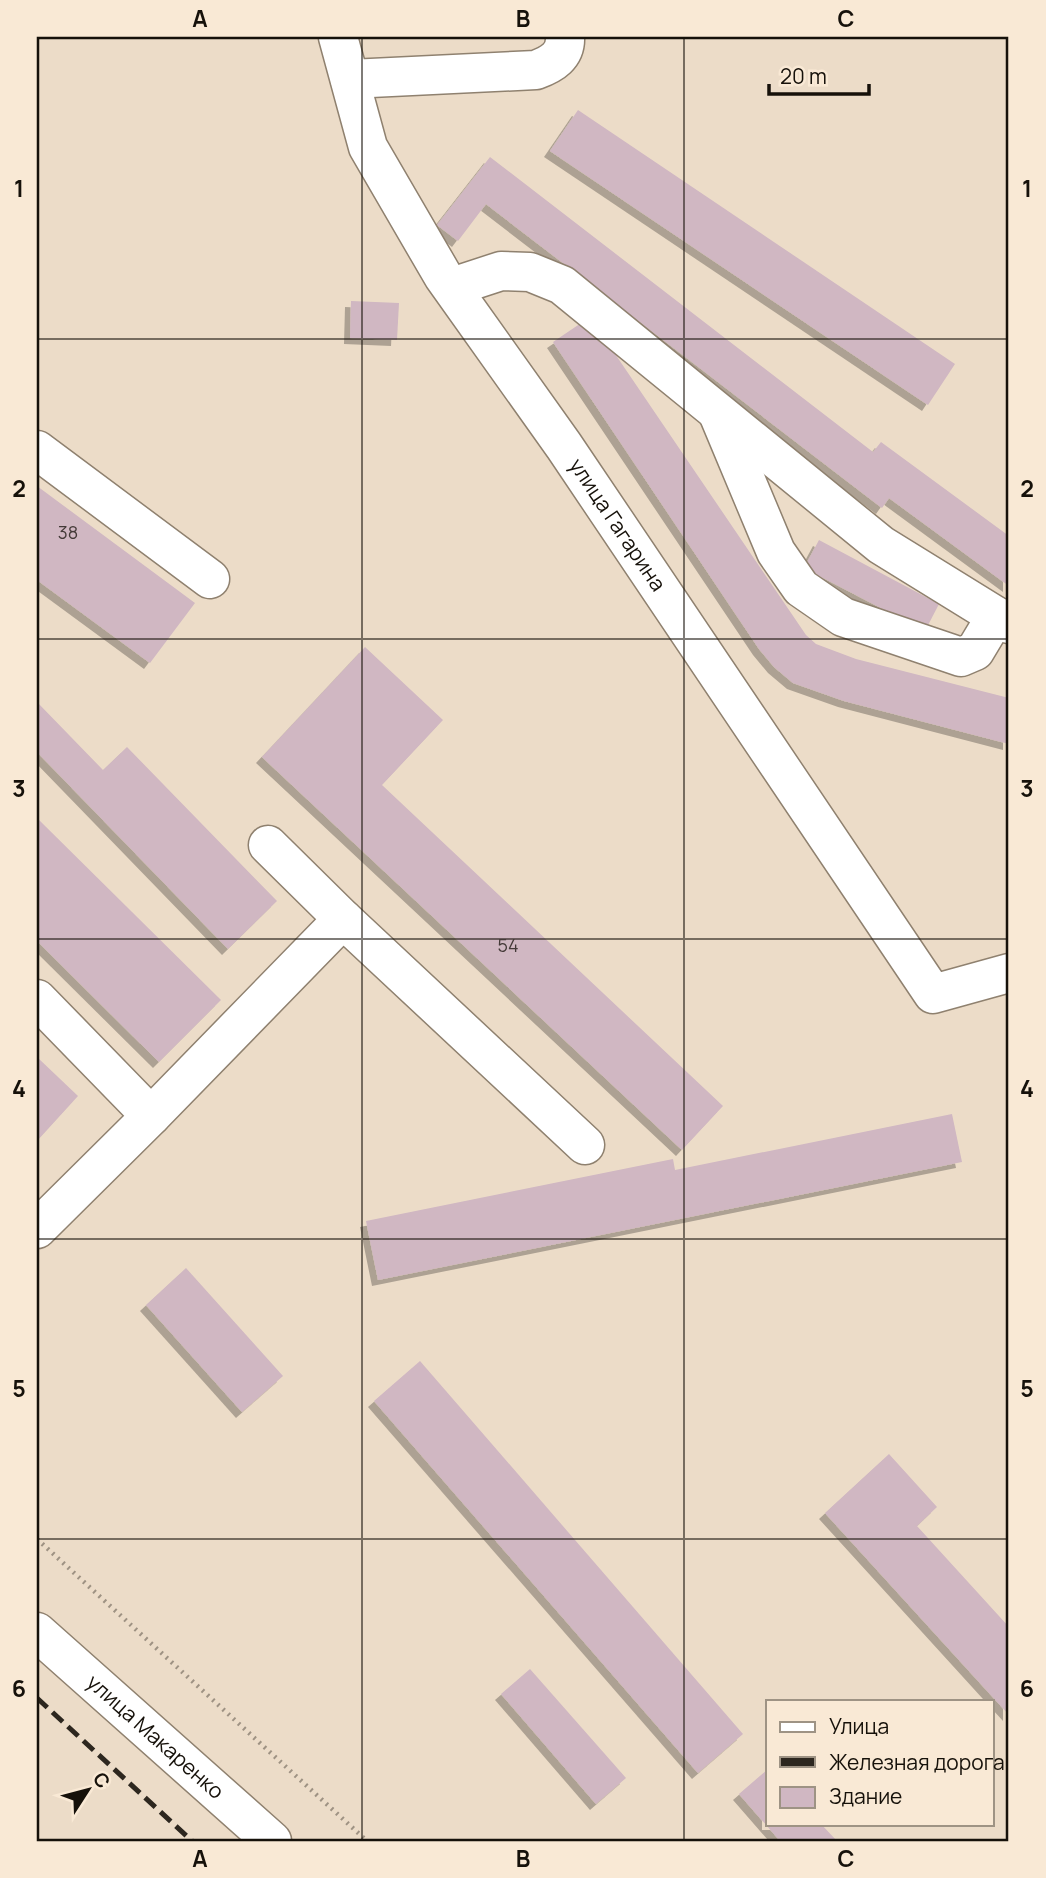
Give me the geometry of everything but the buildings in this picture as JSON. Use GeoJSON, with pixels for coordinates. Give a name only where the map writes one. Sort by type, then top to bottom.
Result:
{"type":"FeatureCollection","features":[{"type":"Feature","properties":{"kind":"street","name":"улица Гагарина"},"geometry":{"type":"LineString","coordinates":[[338,37],[368,147],[452,287],[564,446],[933,994],[1009,973]]}},
{"type":"Feature","properties":{"kind":"street"},"geometry":{"type":"LineString","coordinates":[[350,79],[536,71],[553,63],[565,46],[565,37]]}},
{"type":"Feature","properties":{"kind":"street"},"geometry":{"type":"LineString","coordinates":[[452,287],[501,271],[530,272],[562,285],[717,411],[881,545],[1002,620],[975,652],[961,657],[843,617],[802,588],[776,552],[717,411]]}},
{"type":"Feature","properties":{"kind":"street"},"geometry":{"type":"LineString","coordinates":[[37,450],[211,579]]}},
{"type":"Feature","properties":{"kind":"street"},"geometry":{"type":"LineString","coordinates":[[268,845],[342,919],[585,1145]]}},
{"type":"Feature","properties":{"kind":"street"},"geometry":{"type":"LineString","coordinates":[[37,1229],[342,919]]}},
{"type":"Feature","properties":{"kind":"street"},"geometry":{"type":"LineString","coordinates":[[37,999],[151,1116]]}},
{"type":"Feature","properties":{"kind":"street","name":"улица Макаренко"},"geometry":{"type":"LineString","coordinates":[[37,1632],[272,1841]]}},
{"type":"Feature","properties":{"kind":"path"},"geometry":{"type":"LineString","coordinates":[[37,1539],[368,1841]]}},
{"type":"Feature","properties":{"kind":"railway"},"geometry":{"type":"LineString","coordinates":[[37,1698],[192,1841]]}}]}
